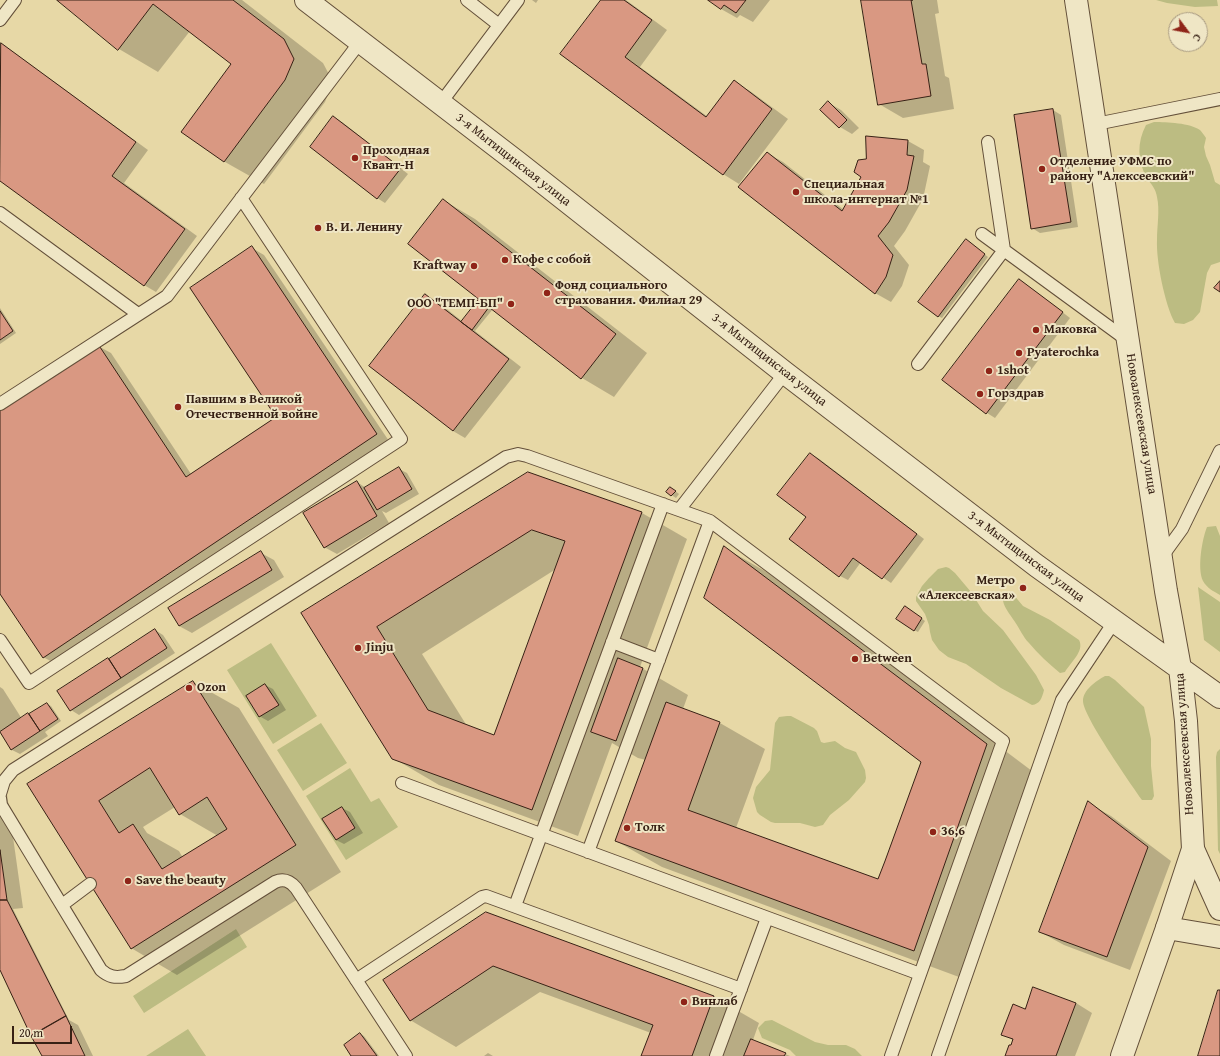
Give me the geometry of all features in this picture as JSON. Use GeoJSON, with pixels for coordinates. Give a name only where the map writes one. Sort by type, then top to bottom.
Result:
{"type":"FeatureCollection","features":[{"type":"Feature","properties":{"kind":"street","name":"3-я Мытищинская улица"},"geometry":{"type":"LineString","coordinates":[[306,0],[517,162],[785,373],[1037,566],[1220,698]]}},
{"type":"Feature","properties":{"kind":"street","name":"Новоалексеевская улица"},"geometry":{"type":"LineString","coordinates":[[1076,0],[1161,558],[1180,668],[1186,721],[1193,849],[1220,909]]}},
{"type":"Feature","properties":{"kind":"street","name":"Новоалексеевская улица"},"geometry":{"type":"LineString","coordinates":[[1122,1056],[1193,849]]}},
{"type":"Feature","properties":{"kind":"street"},"geometry":{"type":"LineString","coordinates":[[1167,928],[1220,937]]}},
{"type":"Feature","properties":{"kind":"lane"},"geometry":{"type":"LineString","coordinates":[[0,20],[15,0]]}},
{"type":"Feature","properties":{"kind":"lane"},"geometry":{"type":"LineString","coordinates":[[467,0],[499,25]]}},
{"type":"Feature","properties":{"kind":"lane"},"geometry":{"type":"LineString","coordinates":[[440,104],[518,0]]}},
{"type":"Feature","properties":{"kind":"lane"},"geometry":{"type":"LineString","coordinates":[[0,404],[167,296],[360,42]]}},
{"type":"Feature","properties":{"kind":"lane"},"geometry":{"type":"LineString","coordinates":[[1096,124],[1220,99]]}},
{"type":"Feature","properties":{"kind":"lane"},"geometry":{"type":"LineString","coordinates":[[918,364],[1004,250],[988,142]]}},
{"type":"Feature","properties":{"kind":"lane"},"geometry":{"type":"LineString","coordinates":[[0,640],[29,683],[401,439],[240,198]]}},
{"type":"Feature","properties":{"kind":"lane"},"geometry":{"type":"LineString","coordinates":[[0,213],[138,314]]}},
{"type":"Feature","properties":{"kind":"lane"},"geometry":{"type":"LineString","coordinates":[[982,234],[1128,340]]}},
{"type":"Feature","properties":{"kind":"lane"},"geometry":{"type":"LineString","coordinates":[[679,510],[785,373]]}},
{"type":"Feature","properties":{"kind":"lane"},"geometry":{"type":"LineString","coordinates":[[1161,558],[1182,529],[1220,451]]}},
{"type":"Feature","properties":{"kind":"lane"},"geometry":{"type":"LineString","coordinates":[[0,794],[4,781],[13,770],[506,458],[518,454],[527,456],[710,521],[1003,741],[891,1056]]}},
{"type":"Feature","properties":{"kind":"lane"},"geometry":{"type":"LineString","coordinates":[[515,906],[663,504]]}},
{"type":"Feature","properties":{"kind":"lane"},"geometry":{"type":"LineString","coordinates":[[588,852],[710,521]]}},
{"type":"Feature","properties":{"kind":"lane"},"geometry":{"type":"LineString","coordinates":[[938,1056],[1062,700],[1114,622]]}},
{"type":"Feature","properties":{"kind":"lane"},"geometry":{"type":"LineString","coordinates":[[612,642],[659,660]]}},
{"type":"Feature","properties":{"kind":"lane"},"geometry":{"type":"LineString","coordinates":[[402,783],[920,974]]}},
{"type":"Feature","properties":{"kind":"lane"},"geometry":{"type":"LineString","coordinates":[[0,798],[1,805],[101,970],[111,977],[126,976],[275,882],[285,880],[292,883],[296,888],[406,1056]]}},
{"type":"Feature","properties":{"kind":"lane"},"geometry":{"type":"LineString","coordinates":[[62,905],[90,884]]}},
{"type":"Feature","properties":{"kind":"lane"},"geometry":{"type":"LineString","coordinates":[[356,980],[482,897],[490,896],[741,989]]}},
{"type":"Feature","properties":{"kind":"lane"},"geometry":{"type":"LineString","coordinates":[[716,1056],[768,918]]}},
{"type":"Feature","properties":{"kind":"green space"},"geometry":{"type":"Polygon","coordinates":[[[1156,0],[1217,0],[1218,6],[1195,7],[1156,0]]]}},
{"type":"Feature","properties":{"kind":"green space"},"geometry":{"type":"Polygon","coordinates":[[[1154,122],[1184,124],[1200,130],[1206,138],[1204,147],[1215,182],[1220,185],[1220,262],[1211,265],[1207,273],[1200,312],[1193,320],[1184,324],[1175,323],[1165,294],[1157,249],[1158,202],[1154,189],[1141,165],[1139,152],[1141,138],[1146,125],[1154,122]]]}},
{"type":"Feature","properties":{"kind":"green space"},"geometry":{"type":"Polygon","coordinates":[[[1216,526],[1220,536],[1220,595],[1210,589],[1203,581],[1200,569],[1203,539],[1207,527],[1216,526]]]}},
{"type":"Feature","properties":{"kind":"green space"},"geometry":{"type":"Polygon","coordinates":[[[946,567],[955,573],[971,592],[983,611],[1003,630],[1036,675],[1044,690],[1039,702],[1032,705],[1001,688],[966,664],[948,657],[939,650],[932,640],[925,614],[916,601],[916,597],[922,586],[938,569],[946,567]]]}},
{"type":"Feature","properties":{"kind":"green space"},"geometry":{"type":"Polygon","coordinates":[[[1198,587],[1220,602],[1220,652],[1204,640],[1198,587]]]}},
{"type":"Feature","properties":{"kind":"green space"},"geometry":{"type":"Polygon","coordinates":[[[1009,592],[1013,594],[1023,606],[1050,620],[1079,640],[1079,653],[1065,672],[1060,673],[1056,670],[1032,647],[1025,638],[1007,611],[1003,602],[1005,594],[1009,592]]]}},
{"type":"Feature","properties":{"kind":"green space"},"geometry":{"type":"Polygon","coordinates":[[[271,643],[317,716],[273,744],[227,670],[271,643]]]}},
{"type":"Feature","properties":{"kind":"green space"},"geometry":{"type":"Polygon","coordinates":[[[1105,676],[1109,676],[1115,680],[1144,707],[1151,739],[1151,766],[1154,796],[1152,800],[1142,800],[1108,750],[1085,709],[1083,701],[1085,693],[1094,683],[1105,676]]]}},
{"type":"Feature","properties":{"kind":"green space"},"geometry":{"type":"Polygon","coordinates":[[[791,716],[814,728],[817,731],[821,742],[824,743],[835,741],[845,748],[856,752],[865,770],[865,782],[849,800],[830,815],[823,825],[815,827],[800,823],[775,823],[771,822],[757,812],[753,798],[756,787],[770,770],[775,723],[779,717],[791,716]]]}},
{"type":"Feature","properties":{"kind":"green space"},"geometry":{"type":"Polygon","coordinates":[[[321,723],[347,763],[303,791],[277,750],[321,723]]]}},
{"type":"Feature","properties":{"kind":"green space"},"geometry":{"type":"Polygon","coordinates":[[[1220,749],[1220,854],[1218,850],[1216,757],[1217,752],[1220,749]]]}},
{"type":"Feature","properties":{"kind":"green space"},"geometry":{"type":"Polygon","coordinates":[[[350,768],[371,802],[379,798],[398,827],[346,860],[306,796],[350,768]]]}},
{"type":"Feature","properties":{"kind":"green space"},"geometry":{"type":"Polygon","coordinates":[[[236,929],[247,947],[144,1013],[133,996],[236,929]]]}},
{"type":"Feature","properties":{"kind":"green space"},"geometry":{"type":"Polygon","coordinates":[[[772,1020],[815,1042],[828,1045],[846,1045],[855,1049],[862,1056],[796,1056],[790,1050],[762,1038],[758,1028],[765,1021],[772,1020]]]}},
{"type":"Feature","properties":{"kind":"green space"},"geometry":{"type":"Polygon","coordinates":[[[188,1029],[206,1056],[146,1056],[188,1029]]]}},
{"type":"Feature","properties":{"kind":"building"},"geometry":{"type":"Polygon","coordinates":[[[57,0],[233,0],[284,39],[294,59],[285,80],[224,162],[181,132],[231,64],[153,4],[118,50],[57,0]]]}},
{"type":"Feature","properties":{"kind":"building"},"geometry":{"type":"Polygon","coordinates":[[[601,0],[624,0],[652,20],[625,57],[706,117],[734,80],[772,109],[723,175],[560,54],[601,0]]]}},
{"type":"Feature","properties":{"kind":"building"},"geometry":{"type":"Polygon","coordinates":[[[708,0],[746,0],[736,13],[724,5],[721,9],[708,0]]]}},
{"type":"Feature","properties":{"kind":"building"},"geometry":{"type":"Polygon","coordinates":[[[861,0],[911,0],[922,64],[926,64],[931,96],[878,105],[861,0]]]}},
{"type":"Feature","properties":{"kind":"building"},"geometry":{"type":"Polygon","coordinates":[[[1,43],[136,142],[112,176],[185,229],[144,286],[0,181],[1,43]]]}},
{"type":"Feature","properties":{"kind":"building"},"geometry":{"type":"Polygon","coordinates":[[[828,101],[847,120],[839,128],[820,110],[828,101]]]}},
{"type":"Feature","properties":{"kind":"building","name":"Отделение УФМС по району \"Алексеевский\""},"geometry":{"type":"Polygon","coordinates":[[[1053,109],[1071,222],[1031,229],[1014,115],[1053,109]]]}},
{"type":"Feature","properties":{"kind":"building","name":"Проходная Квант-Н"},"geometry":{"type":"Polygon","coordinates":[[[333,116],[401,168],[377,199],[310,147],[333,116]]]}},
{"type":"Feature","properties":{"kind":"building"},"geometry":{"type":"Polygon","coordinates":[[[866,136],[908,140],[907,155],[914,156],[907,190],[889,222],[878,236],[893,255],[886,277],[875,294],[738,187],[767,152],[842,211],[861,177],[854,172],[858,160],[866,159],[866,136]]]}},
{"type":"Feature","properties":{"kind":"building"},"geometry":{"type":"Polygon","coordinates":[[[443,199],[616,334],[581,379],[408,244],[443,199]]]}},
{"type":"Feature","properties":{"kind":"building"},"geometry":{"type":"Polygon","coordinates":[[[966,239],[985,254],[938,317],[918,302],[966,239]]]}},
{"type":"Feature","properties":{"kind":"building"},"geometry":{"type":"Polygon","coordinates":[[[252,246],[377,434],[43,658],[0,594],[0,410],[98,344],[186,477],[276,417],[190,288],[252,246]]]}},
{"type":"Feature","properties":{"kind":"building"},"geometry":{"type":"Polygon","coordinates":[[[1019,279],[1063,312],[986,414],[942,380],[1019,279]]]}},
{"type":"Feature","properties":{"kind":"building"},"geometry":{"type":"Polygon","coordinates":[[[1220,281],[1220,292],[1214,288],[1220,281]]]}},
{"type":"Feature","properties":{"kind":"building"},"geometry":{"type":"Polygon","coordinates":[[[425,294],[509,359],[453,431],[369,366],[425,294]]]}},
{"type":"Feature","properties":{"kind":"building"},"geometry":{"type":"Polygon","coordinates":[[[479,299],[489,307],[472,330],[461,322],[479,299]]]}},
{"type":"Feature","properties":{"kind":"building"},"geometry":{"type":"Polygon","coordinates":[[[0,311],[13,331],[0,340],[0,311]]]}},
{"type":"Feature","properties":{"kind":"building"},"geometry":{"type":"Polygon","coordinates":[[[810,453],[917,534],[882,579],[853,558],[839,577],[789,539],[806,517],[777,495],[810,453]]]}},
{"type":"Feature","properties":{"kind":"building"},"geometry":{"type":"Polygon","coordinates":[[[399,467],[412,489],[377,510],[364,488],[399,467]]]}},
{"type":"Feature","properties":{"kind":"building"},"geometry":{"type":"Polygon","coordinates":[[[528,472],[642,512],[532,810],[392,759],[301,613],[528,472]],[[532,530],[377,627],[428,710],[494,735],[565,541],[532,530]]]}},
{"type":"Feature","properties":{"kind":"building"},"geometry":{"type":"Polygon","coordinates":[[[357,481],[377,516],[324,548],[303,513],[357,481]]]}},
{"type":"Feature","properties":{"kind":"building"},"geometry":{"type":"Polygon","coordinates":[[[670,487],[676,491],[671,496],[666,492],[670,487]]]}},
{"type":"Feature","properties":{"kind":"building"},"geometry":{"type":"Polygon","coordinates":[[[724,546],[987,744],[914,951],[615,841],[666,702],[720,722],[688,810],[878,879],[885,861],[921,762],[704,598],[724,546]]]}},
{"type":"Feature","properties":{"kind":"building"},"geometry":{"type":"Polygon","coordinates":[[[261,551],[272,570],[179,626],[168,608],[261,551]]]}},
{"type":"Feature","properties":{"kind":"building"},"geometry":{"type":"Polygon","coordinates":[[[905,606],[922,618],[914,631],[896,619],[905,606]]]}},
{"type":"Feature","properties":{"kind":"building"},"geometry":{"type":"Polygon","coordinates":[[[155,629],[167,648],[121,678],[109,659],[155,629]]]}},
{"type":"Feature","properties":{"kind":"building"},"geometry":{"type":"Polygon","coordinates":[[[108,658],[121,678],[70,711],[57,691],[108,658]]]}},
{"type":"Feature","properties":{"kind":"building"},"geometry":{"type":"Polygon","coordinates":[[[618,658],[643,668],[616,741],[591,732],[618,658]]]}},
{"type":"Feature","properties":{"kind":"building"},"geometry":{"type":"Polygon","coordinates":[[[193,681],[296,845],[131,949],[27,784],[193,681]],[[150,768],[99,801],[119,833],[133,824],[162,869],[227,829],[207,797],[179,815],[150,768]]]}},
{"type":"Feature","properties":{"kind":"building"},"geometry":{"type":"Polygon","coordinates":[[[265,684],[279,705],[259,717],[246,696],[265,684]]]}},
{"type":"Feature","properties":{"kind":"building"},"geometry":{"type":"Polygon","coordinates":[[[47,703],[58,719],[40,731],[29,714],[47,703]]]}},
{"type":"Feature","properties":{"kind":"building"},"geometry":{"type":"Polygon","coordinates":[[[28,713],[40,731],[11,750],[0,732],[28,713]]]}},
{"type":"Feature","properties":{"kind":"building"},"geometry":{"type":"Polygon","coordinates":[[[1088,801],[1148,847],[1107,957],[1039,932],[1088,801]]]}},
{"type":"Feature","properties":{"kind":"building"},"geometry":{"type":"Polygon","coordinates":[[[342,807],[355,828],[336,840],[322,819],[342,807]]]}},
{"type":"Feature","properties":{"kind":"building"},"geometry":{"type":"Polygon","coordinates":[[[0,850],[7,900],[0,900],[0,850]]]}},
{"type":"Feature","properties":{"kind":"building"},"geometry":{"type":"Polygon","coordinates":[[[0,900],[7,900],[66,1016],[31,1036],[0,970],[0,900]]]}},
{"type":"Feature","properties":{"kind":"building"},"geometry":{"type":"Polygon","coordinates":[[[486,912],[714,996],[692,1056],[641,1056],[653,1025],[493,966],[410,1021],[383,980],[486,912]]]}},
{"type":"Feature","properties":{"kind":"building"},"geometry":{"type":"Polygon","coordinates":[[[1033,987],[1076,1003],[1056,1056],[1005,1056],[1013,1039],[1001,1035],[1013,1004],[1025,1009],[1033,987]]]}},
{"type":"Feature","properties":{"kind":"building"},"geometry":{"type":"Polygon","coordinates":[[[1218,990],[1220,990],[1220,1056],[1198,1056],[1218,990]]]}},
{"type":"Feature","properties":{"kind":"building"},"geometry":{"type":"Polygon","coordinates":[[[66,1016],[85,1056],[42,1056],[31,1036],[66,1016]]]}},
{"type":"Feature","properties":{"kind":"building"},"geometry":{"type":"Polygon","coordinates":[[[360,1033],[377,1056],[351,1056],[344,1045],[360,1033]]]}},
{"type":"Feature","properties":{"kind":"building"},"geometry":{"type":"Polygon","coordinates":[[[751,1039],[786,1053],[784,1056],[744,1056],[751,1039]]]}},
{"type":"Feature","properties":{"kind":"place","name":"Проходная Квант-Н"},"geometry":{"type":"Point","coordinates":[355,158]}},
{"type":"Feature","properties":{"kind":"place","name":"Отделение УФМС по району \"Алексеевский\""},"geometry":{"type":"Point","coordinates":[1042,169]}},
{"type":"Feature","properties":{"kind":"place","name":"Специальная школа-интернат №1"},"geometry":{"type":"Point","coordinates":[796,192]}},
{"type":"Feature","properties":{"kind":"place","name":"В. И. Ленину"},"geometry":{"type":"Point","coordinates":[318,228]}},
{"type":"Feature","properties":{"kind":"place","name":"Кофе с собой"},"geometry":{"type":"Point","coordinates":[505,260]}},
{"type":"Feature","properties":{"kind":"place","name":"Kraftway"},"geometry":{"type":"Point","coordinates":[474,266]}},
{"type":"Feature","properties":{"kind":"place","name":"Фонд социального страхования. Филиал 29"},"geometry":{"type":"Point","coordinates":[547,293]}},
{"type":"Feature","properties":{"kind":"place","name":"ООО \"ТЕМП-БП\""},"geometry":{"type":"Point","coordinates":[511,304]}},
{"type":"Feature","properties":{"kind":"place","name":"Маковка"},"geometry":{"type":"Point","coordinates":[1036,330]}},
{"type":"Feature","properties":{"kind":"place","name":"Pyaterochka"},"geometry":{"type":"Point","coordinates":[1019,353]}},
{"type":"Feature","properties":{"kind":"place","name":"1shot"},"geometry":{"type":"Point","coordinates":[989,371]}},
{"type":"Feature","properties":{"kind":"place","name":"Горздрав"},"geometry":{"type":"Point","coordinates":[980,394]}},
{"type":"Feature","properties":{"kind":"place","name":"Павшим в Великой Отечественной войне"},"geometry":{"type":"Point","coordinates":[178,407]}},
{"type":"Feature","properties":{"kind":"place","name":"Метро «Алексеевская»"},"geometry":{"type":"Point","coordinates":[1023,588]}},
{"type":"Feature","properties":{"kind":"place","name":"Jinju"},"geometry":{"type":"Point","coordinates":[358,648]}},
{"type":"Feature","properties":{"kind":"place","name":"Between"},"geometry":{"type":"Point","coordinates":[855,659]}},
{"type":"Feature","properties":{"kind":"place","name":"Ozon"},"geometry":{"type":"Point","coordinates":[189,688]}},
{"type":"Feature","properties":{"kind":"place","name":"Толк"},"geometry":{"type":"Point","coordinates":[627,828]}},
{"type":"Feature","properties":{"kind":"place","name":"36,6"},"geometry":{"type":"Point","coordinates":[933,832]}},
{"type":"Feature","properties":{"kind":"place","name":"Save the beauty"},"geometry":{"type":"Point","coordinates":[128,881]}},
{"type":"Feature","properties":{"kind":"place","name":"Винлаб"},"geometry":{"type":"Point","coordinates":[684,1002]}}]}
